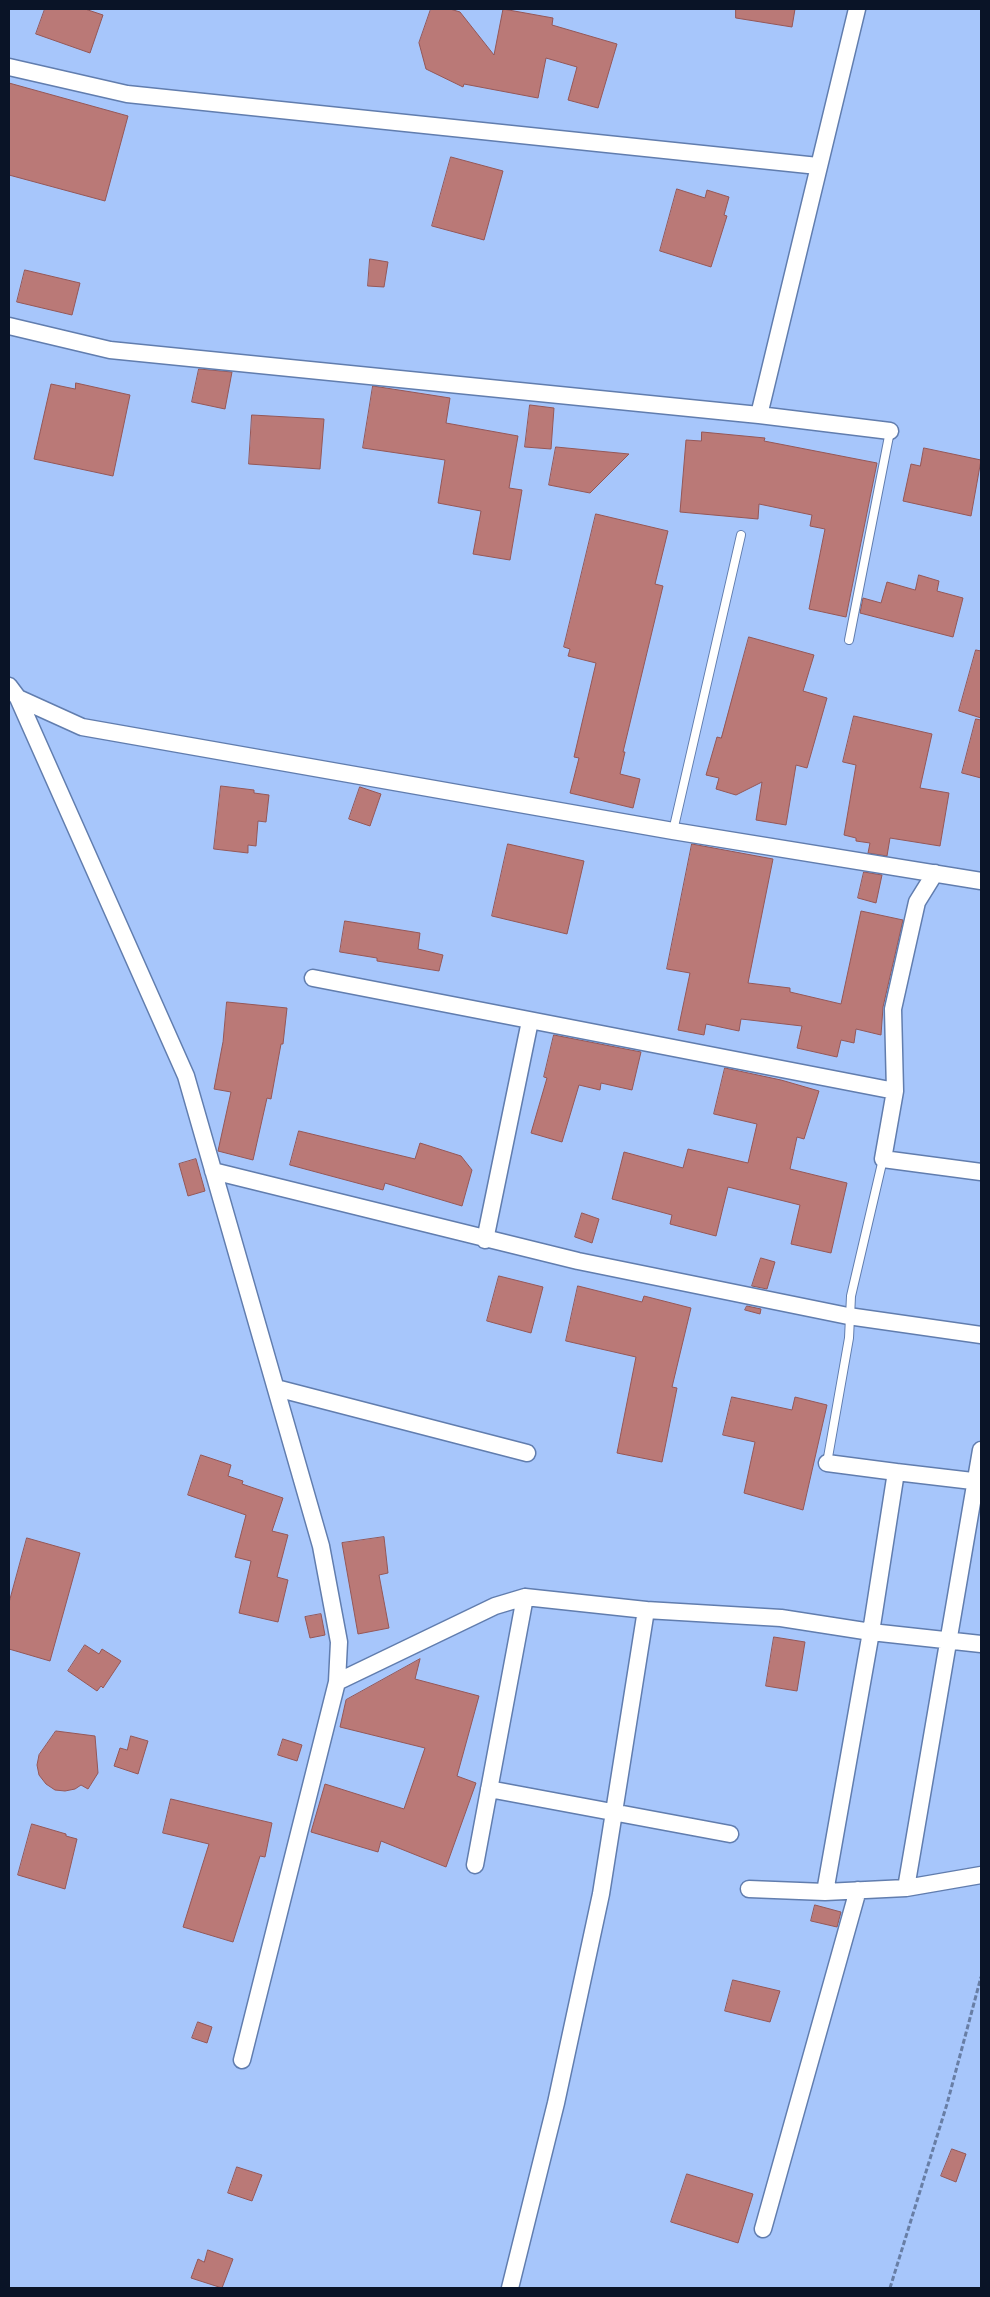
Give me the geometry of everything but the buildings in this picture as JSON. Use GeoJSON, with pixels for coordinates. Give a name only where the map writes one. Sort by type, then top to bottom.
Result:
{"type":"FeatureCollection","features":[{"type":"Feature","properties":{"kind":"street"},"geometry":{"type":"LineString","coordinates":[[760,415],[857,9]]}},
{"type":"Feature","properties":{"kind":"street"},"geometry":{"type":"LineString","coordinates":[[9,67],[127,94],[818,166]]}},
{"type":"Feature","properties":{"kind":"street"},"geometry":{"type":"LineString","coordinates":[[9,326],[110,350],[760,415],[890,431]]}},
{"type":"Feature","properties":{"kind":"street"},"geometry":{"type":"LineString","coordinates":[[14,692],[82,727],[673,831],[981,881]]}},
{"type":"Feature","properties":{"kind":"street"},"geometry":{"type":"LineString","coordinates":[[14,692],[186,1076],[321,1546],[339,1642],[337,1682],[242,2060]]}},
{"type":"Feature","properties":{"kind":"street"},"geometry":{"type":"LineString","coordinates":[[935,873],[917,902],[893,1009],[895,1091],[883,1159],[981,1172]]}},
{"type":"Feature","properties":{"kind":"street"},"geometry":{"type":"LineString","coordinates":[[313,978],[530,1022],[895,1091]]}},
{"type":"Feature","properties":{"kind":"street"},"geometry":{"type":"LineString","coordinates":[[485,1240],[530,1022]]}},
{"type":"Feature","properties":{"kind":"street"},"geometry":{"type":"LineString","coordinates":[[213,1171],[485,1240],[578,1261],[848,1316],[981,1335]]}},
{"type":"Feature","properties":{"kind":"street"},"geometry":{"type":"LineString","coordinates":[[276,1388],[527,1453]]}},
{"type":"Feature","properties":{"kind":"street"},"geometry":{"type":"LineString","coordinates":[[906,1888],[948,1640],[978,1482],[981,1450]]}},
{"type":"Feature","properties":{"kind":"street"},"geometry":{"type":"LineString","coordinates":[[827,1463],[978,1482]]}},
{"type":"Feature","properties":{"kind":"street"},"geometry":{"type":"LineString","coordinates":[[825,1892],[872,1632],[896,1472]]}},
{"type":"Feature","properties":{"kind":"street"},"geometry":{"type":"LineString","coordinates":[[337,1682],[495,1606],[525,1597],[646,1610],[781,1618],[872,1632],[981,1644]]}},
{"type":"Feature","properties":{"kind":"street"},"geometry":{"type":"LineString","coordinates":[[475,1865],[525,1597]]}},
{"type":"Feature","properties":{"kind":"street"},"geometry":{"type":"LineString","coordinates":[[510,2288],[558,2094],[601,1894],[646,1610]]}},
{"type":"Feature","properties":{"kind":"street"},"geometry":{"type":"LineString","coordinates":[[489,1789],[730,1834]]}},
{"type":"Feature","properties":{"kind":"street"},"geometry":{"type":"LineString","coordinates":[[749,1889],[825,1892],[906,1888],[981,1875]]}},
{"type":"Feature","properties":{"kind":"street"},"geometry":{"type":"LineString","coordinates":[[763,2229],[858,1890]]}},
{"type":"Feature","properties":{"kind":"lane"},"geometry":{"type":"LineString","coordinates":[[849,640],[890,431]]}},
{"type":"Feature","properties":{"kind":"lane"},"geometry":{"type":"LineString","coordinates":[[673,831],[741,535]]}},
{"type":"Feature","properties":{"kind":"lane"},"geometry":{"type":"LineString","coordinates":[[827,1463],[849,1338],[848,1316],[850,1296],[883,1159]]}},
{"type":"Feature","properties":{"kind":"path"},"geometry":{"type":"LineString","coordinates":[[890,2288],[947,2104],[981,1978]]}}]}
